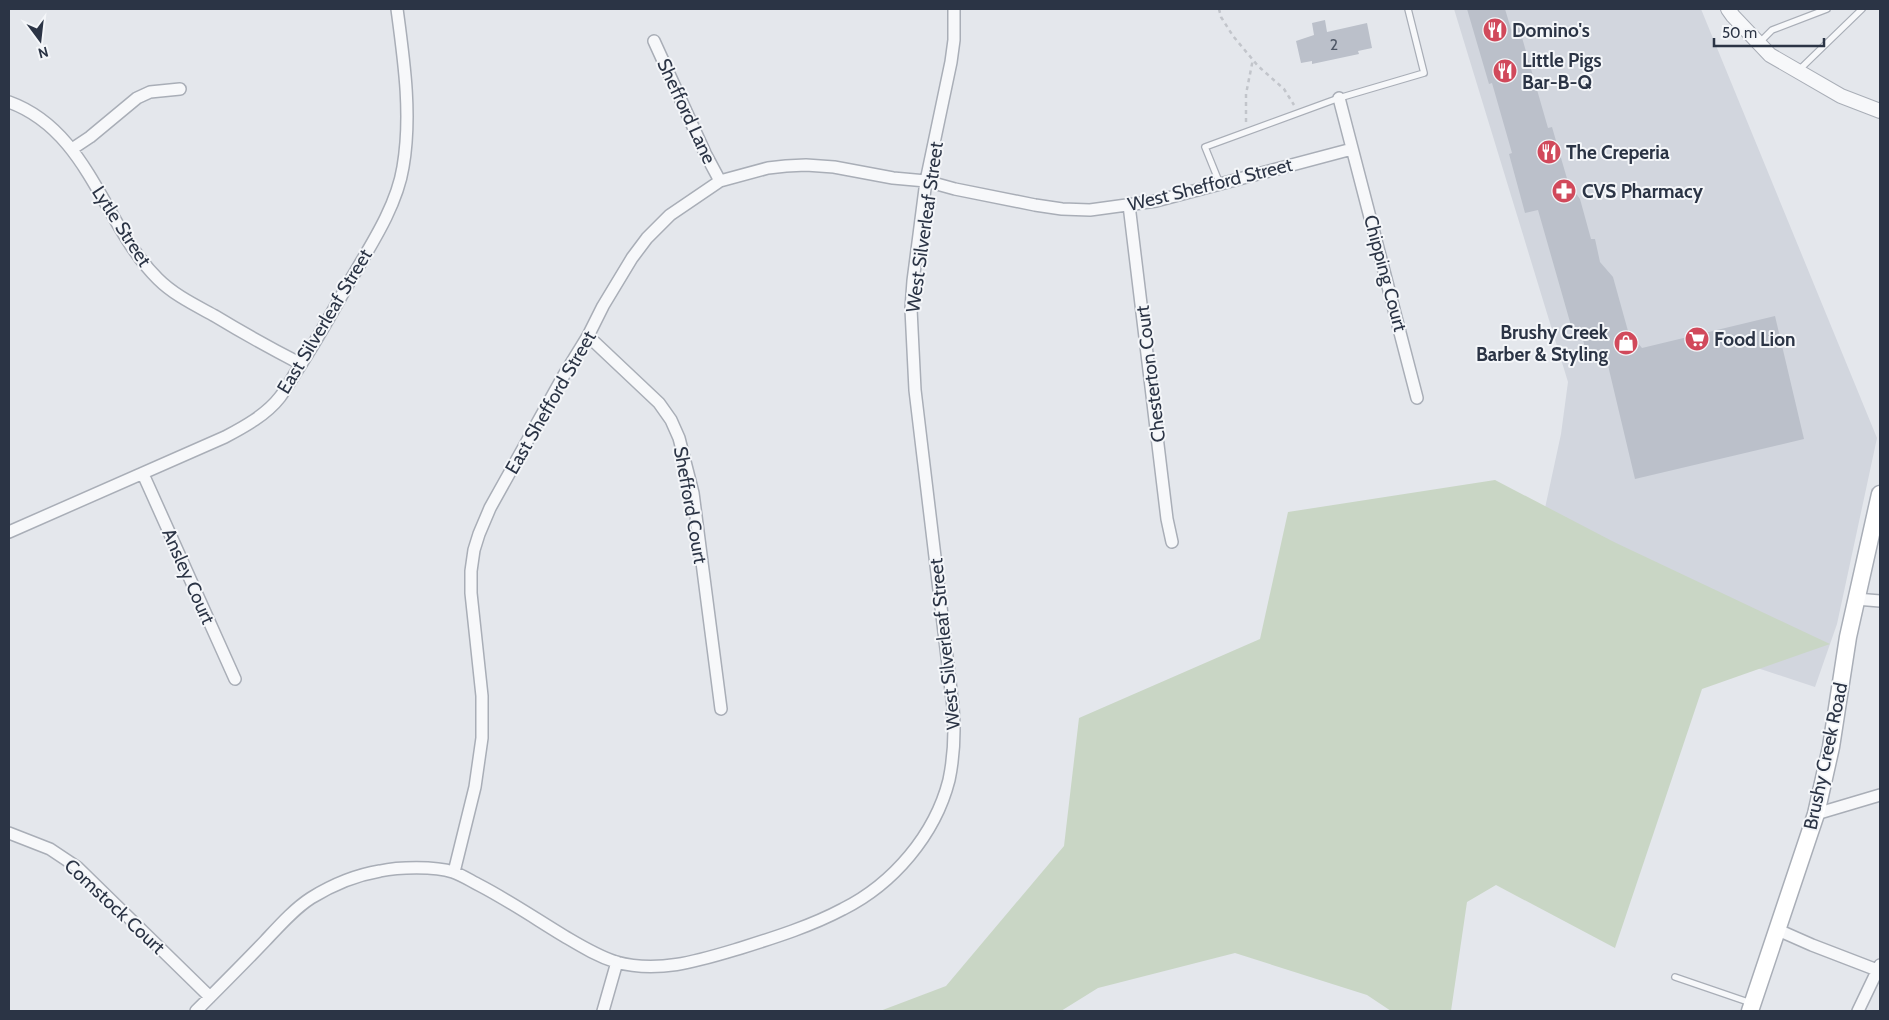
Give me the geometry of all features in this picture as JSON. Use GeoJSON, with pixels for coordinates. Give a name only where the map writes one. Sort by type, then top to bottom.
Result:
{"type":"FeatureCollection","features":[{"type":"Feature","properties":{"kind":"main road","name":"Brushy Creek Road"},"geometry":{"type":"LineString","coordinates":[[1751,1007],[1816,814],[1830,747],[1848,637],[1880,494]]}},
{"type":"Feature","properties":{"kind":"street","name":"East Silverleaf Street"},"geometry":{"type":"LineString","coordinates":[[9,532],[225,437],[268,409],[280,397],[378,231],[394,198],[403,170],[407,140],[407,105],[397,9]]}},
{"type":"Feature","properties":{"kind":"street","name":"West Silverleaf Street"},"geometry":{"type":"LineString","coordinates":[[454,872],[493,893],[591,952],[617,962],[644,966],[692,963],[764,941],[844,909],[870,893],[898,869],[926,832],[943,799],[948,782],[954,748],[954,707],[917,400],[912,340],[913,281],[926,181],[951,62],[954,40],[954,9]]}},
{"type":"Feature","properties":{"kind":"street"},"geometry":{"type":"LineString","coordinates":[[1728,9],[1770,55],[1841,96],[1880,111]]}},
{"type":"Feature","properties":{"kind":"street","name":"Shefford Lane"},"geometry":{"type":"LineString","coordinates":[[654,42],[705,153],[720,181]]}},
{"type":"Feature","properties":{"kind":"street"},"geometry":{"type":"LineString","coordinates":[[72,149],[90,137],[137,98],[150,92],[180,89]]}},
{"type":"Feature","properties":{"kind":"street"},"geometry":{"type":"LineString","coordinates":[[1339,98],[1352,149]]}},
{"type":"Feature","properties":{"kind":"street","name":"Lytle Street"},"geometry":{"type":"LineString","coordinates":[[9,102],[34,115],[61,136],[72,149],[134,250],[159,281],[186,300],[301,364]]}},
{"type":"Feature","properties":{"kind":"street","name":"West Shefford Street"},"geometry":{"type":"LineString","coordinates":[[926,181],[955,190],[1062,209],[1090,210],[1156,201],[1352,149]]}},
{"type":"Feature","properties":{"kind":"street","name":"Chipping Court"},"geometry":{"type":"LineString","coordinates":[[1352,149],[1417,398]]}},
{"type":"Feature","properties":{"kind":"street","name":"East Shefford Street"},"geometry":{"type":"LineString","coordinates":[[454,872],[475,787],[482,738],[482,696],[471,594],[471,570],[474,550],[490,508],[547,404],[632,258],[647,238],[670,215],[720,181],[768,168],[806,165],[834,167],[894,178],[926,181]]}},
{"type":"Feature","properties":{"kind":"street","name":"Chesterton Court"},"geometry":{"type":"LineString","coordinates":[[1129,205],[1167,519],[1172,542]]}},
{"type":"Feature","properties":{"kind":"street","name":"Shefford Court"},"geometry":{"type":"LineString","coordinates":[[588,336],[659,403],[671,420],[679,438],[693,493],[721,709]]}},
{"type":"Feature","properties":{"kind":"street","name":"Ansley Court"},"geometry":{"type":"LineString","coordinates":[[143,474],[234,680]]}},
{"type":"Feature","properties":{"kind":"street"},"geometry":{"type":"LineString","coordinates":[[1856,599],[1880,601]]}},
{"type":"Feature","properties":{"kind":"street"},"geometry":{"type":"LineString","coordinates":[[1816,814],[1880,795]]}},
{"type":"Feature","properties":{"kind":"street","name":"Comstock Court"},"geometry":{"type":"LineString","coordinates":[[9,833],[50,849],[77,867],[210,997]]}},
{"type":"Feature","properties":{"kind":"street"},"geometry":{"type":"LineString","coordinates":[[196,1011],[291,914],[310,899],[330,887],[380,870],[428,868],[454,872]]}},
{"type":"Feature","properties":{"kind":"street"},"geometry":{"type":"LineString","coordinates":[[1778,930],[1812,945],[1879,967],[1858,1011]]}},
{"type":"Feature","properties":{"kind":"street"},"geometry":{"type":"LineString","coordinates":[[603,1011],[617,962]]}},
{"type":"Feature","properties":{"kind":"lane"},"geometry":{"type":"LineString","coordinates":[[1220,184],[1205,147],[1299,111],[1424,74],[1408,9]]}},
{"type":"Feature","properties":{"kind":"lane"},"geometry":{"type":"LineString","coordinates":[[1759,43],[1772,30],[1827,9]]}},
{"type":"Feature","properties":{"kind":"lane"},"geometry":{"type":"LineString","coordinates":[[1798,71],[1862,9]]}},
{"type":"Feature","properties":{"kind":"lane"},"geometry":{"type":"LineString","coordinates":[[1675,977],[1751,1007]]}},
{"type":"Feature","properties":{"kind":"path"},"geometry":{"type":"LineString","coordinates":[[1219,9],[1221,17],[1233,36],[1253,59],[1284,89],[1299,111]]}},
{"type":"Feature","properties":{"kind":"path"},"geometry":{"type":"LineString","coordinates":[[1246,131],[1246,94],[1253,59]]}},
{"type":"Feature","properties":{"kind":"shaded area"},"geometry":{"type":"Polygon","coordinates":[[[1454,9],[1701,9],[1877,438],[1837,624],[1815,687],[1640,629],[1539,536],[1561,434],[1568,382],[1454,9]]]}},
{"type":"Feature","properties":{"kind":"green space"},"geometry":{"type":"Polygon","coordinates":[[[1495,480],[1614,542],[1830,644],[1702,689],[1615,948],[1496,885],[1467,902],[1451,1011],[1391,1011],[1367,995],[1235,953],[1098,988],[1061,1011],[880,1011],[946,986],[1064,846],[1079,718],[1260,639],[1288,512],[1495,480]]]}},
{"type":"Feature","properties":{"kind":"building"},"geometry":{"type":"Polygon","coordinates":[[[1467,9],[1505,9],[1511,29],[1519,27],[1548,128],[1552,127],[1568,182],[1580,199],[1591,239],[1595,239],[1600,262],[1613,277],[1628,331],[1642,348],[1775,316],[1804,439],[1635,479],[1606,357],[1589,360],[1579,327],[1572,329],[1538,210],[1525,213],[1509,154],[1512,153],[1492,83],[1489,84],[1467,9]]]}},
{"type":"Feature","properties":{"kind":"building"},"geometry":{"type":"Polygon","coordinates":[[[1325,20],[1327,32],[1367,23],[1372,48],[1358,51],[1359,54],[1312,64],[1312,61],[1301,63],[1296,41],[1314,35],[1312,23],[1325,20]]]}},
{"type":"Feature","properties":{"kind":"place","name":"Domino's"},"geometry":{"type":"Point","coordinates":[1495,30]}},
{"type":"Feature","properties":{"kind":"place","name":"Little Pigs Bar-B-Q"},"geometry":{"type":"Point","coordinates":[1505,71]}},
{"type":"Feature","properties":{"kind":"place","name":"The Creperia"},"geometry":{"type":"Point","coordinates":[1549,152]}},
{"type":"Feature","properties":{"kind":"place","name":"CVS Pharmacy"},"geometry":{"type":"Point","coordinates":[1564,191]}},
{"type":"Feature","properties":{"kind":"place","name":"Food Lion"},"geometry":{"type":"Point","coordinates":[1697,339]}},
{"type":"Feature","properties":{"kind":"place","name":"Brushy Creek Barber & Styling"},"geometry":{"type":"Point","coordinates":[1626,343]}}]}
